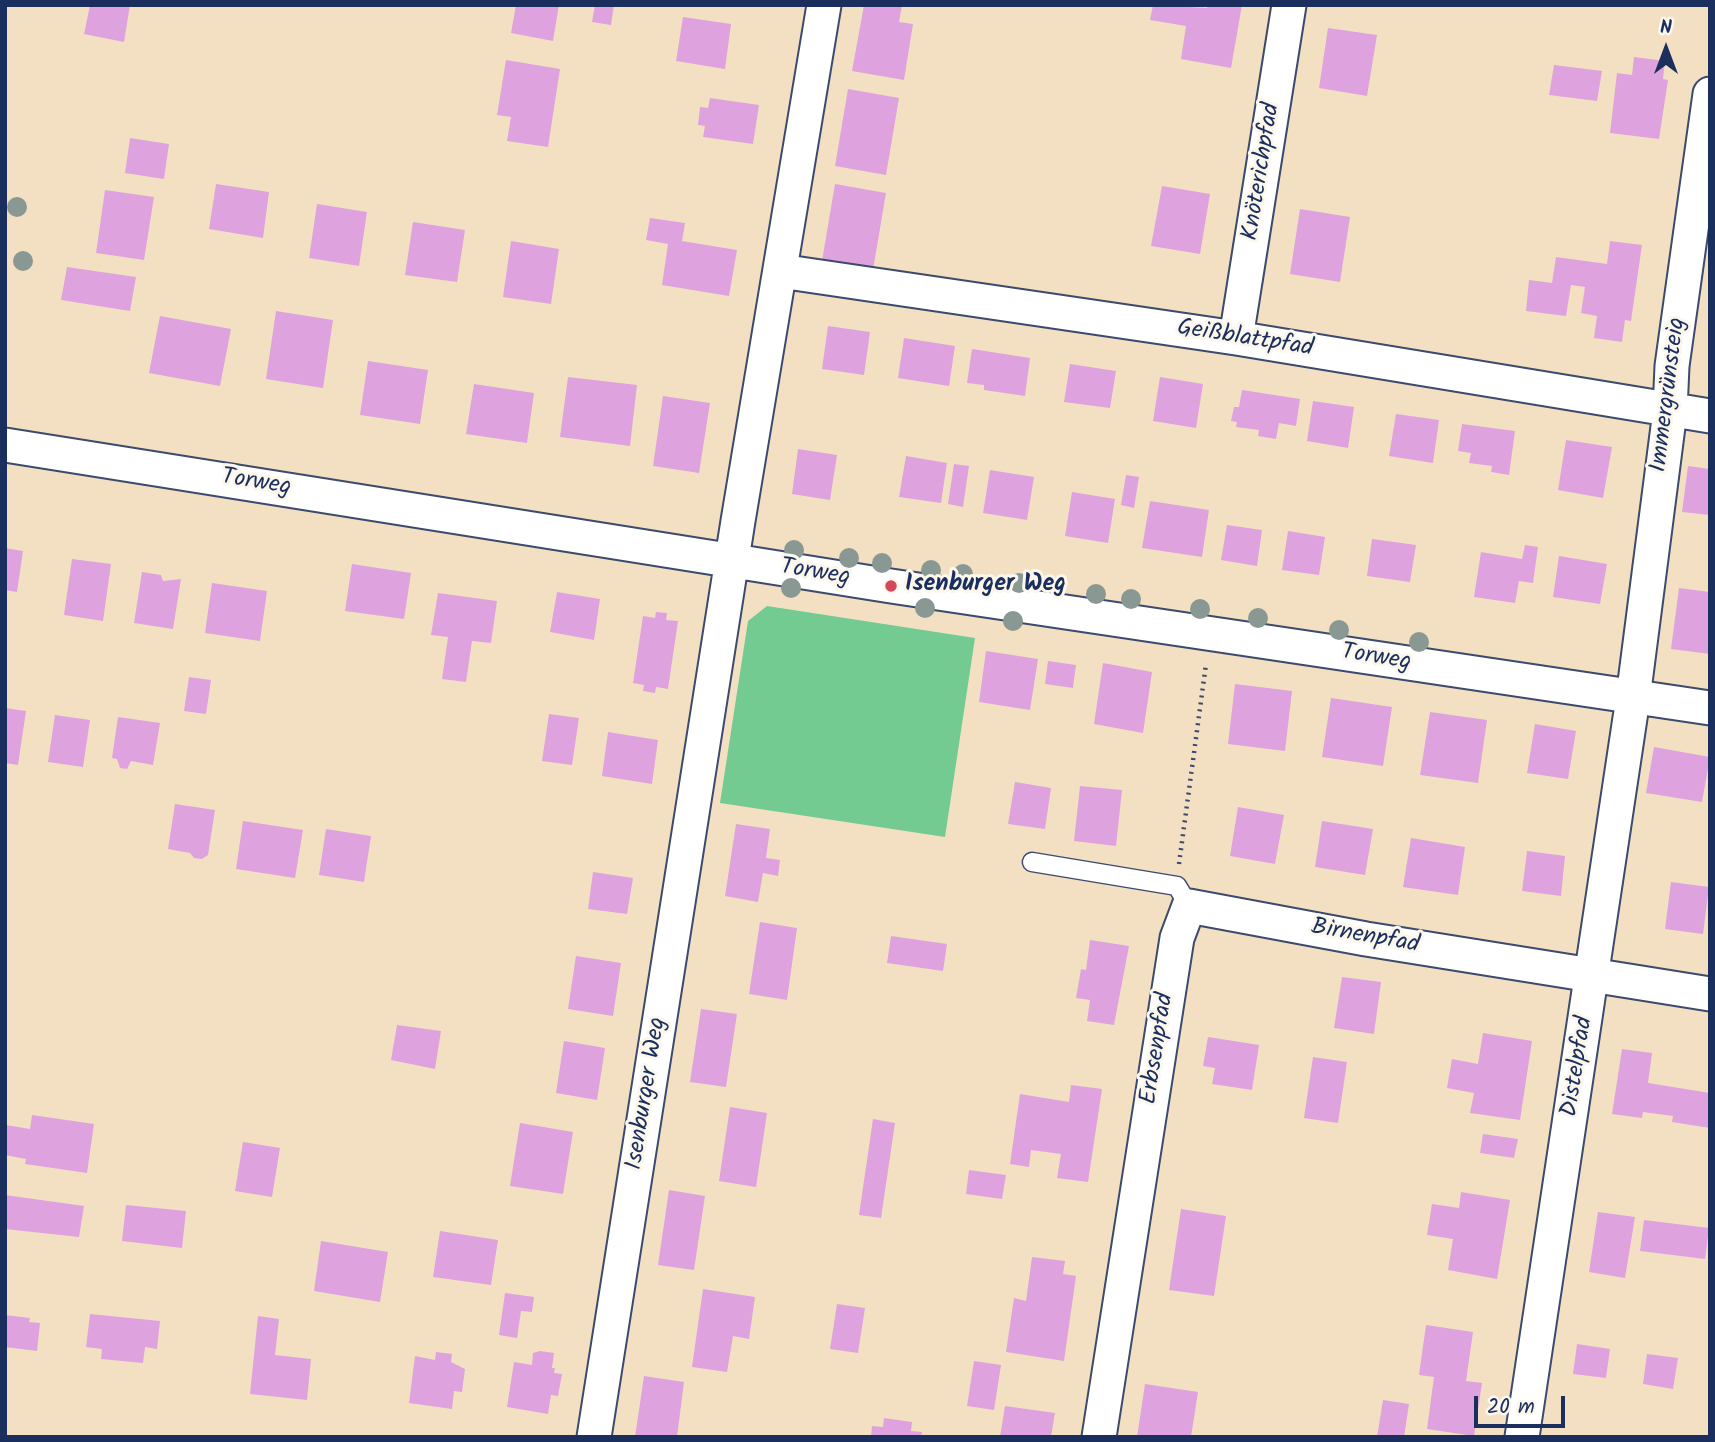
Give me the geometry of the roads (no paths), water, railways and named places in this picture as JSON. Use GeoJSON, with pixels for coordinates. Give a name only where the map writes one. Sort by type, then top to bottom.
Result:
{"type":"FeatureCollection","features":[{"type":"Feature","properties":{"kind":"street","name":"Isenburger Weg"},"geometry":{"type":"LineString","coordinates":[[594,1437],[824,5]]}},
{"type":"Feature","properties":{"kind":"street","name":"Knöterichpfad"},"geometry":{"type":"LineString","coordinates":[[1236,338],[1289,5]]}},
{"type":"Feature","properties":{"kind":"street","name":"Immergrünsteig"},"geometry":{"type":"LineString","coordinates":[[1633,698],[1670,411],[1672,366],[1710,94]]}},
{"type":"Feature","properties":{"kind":"street","name":"Geißblattpfad"},"geometry":{"type":"LineString","coordinates":[[780,271],[1236,338],[1710,416]]}},
{"type":"Feature","properties":{"kind":"street","name":"Torweg"},"geometry":{"type":"LineString","coordinates":[[5,445],[733,561],[1710,708]]}},
{"type":"Feature","properties":{"kind":"street","name":"Distelpfad"},"geometry":{"type":"LineString","coordinates":[[1522,1437],[1633,698]]}},
{"type":"Feature","properties":{"kind":"street","name":"Birnenpfad"},"geometry":{"type":"LineString","coordinates":[[1189,906],[1710,994]]}},
{"type":"Feature","properties":{"kind":"street","name":"Erbsenpfad"},"geometry":{"type":"LineString","coordinates":[[1099,1437],[1177,938],[1189,906]]}},
{"type":"Feature","properties":{"kind":"lane"},"geometry":{"type":"LineString","coordinates":[[1032,862],[1177,886],[1189,906]]}},
{"type":"Feature","properties":{"kind":"place","name":"Isenburger Weg"},"geometry":{"type":"Point","coordinates":[891,586]}}]}
